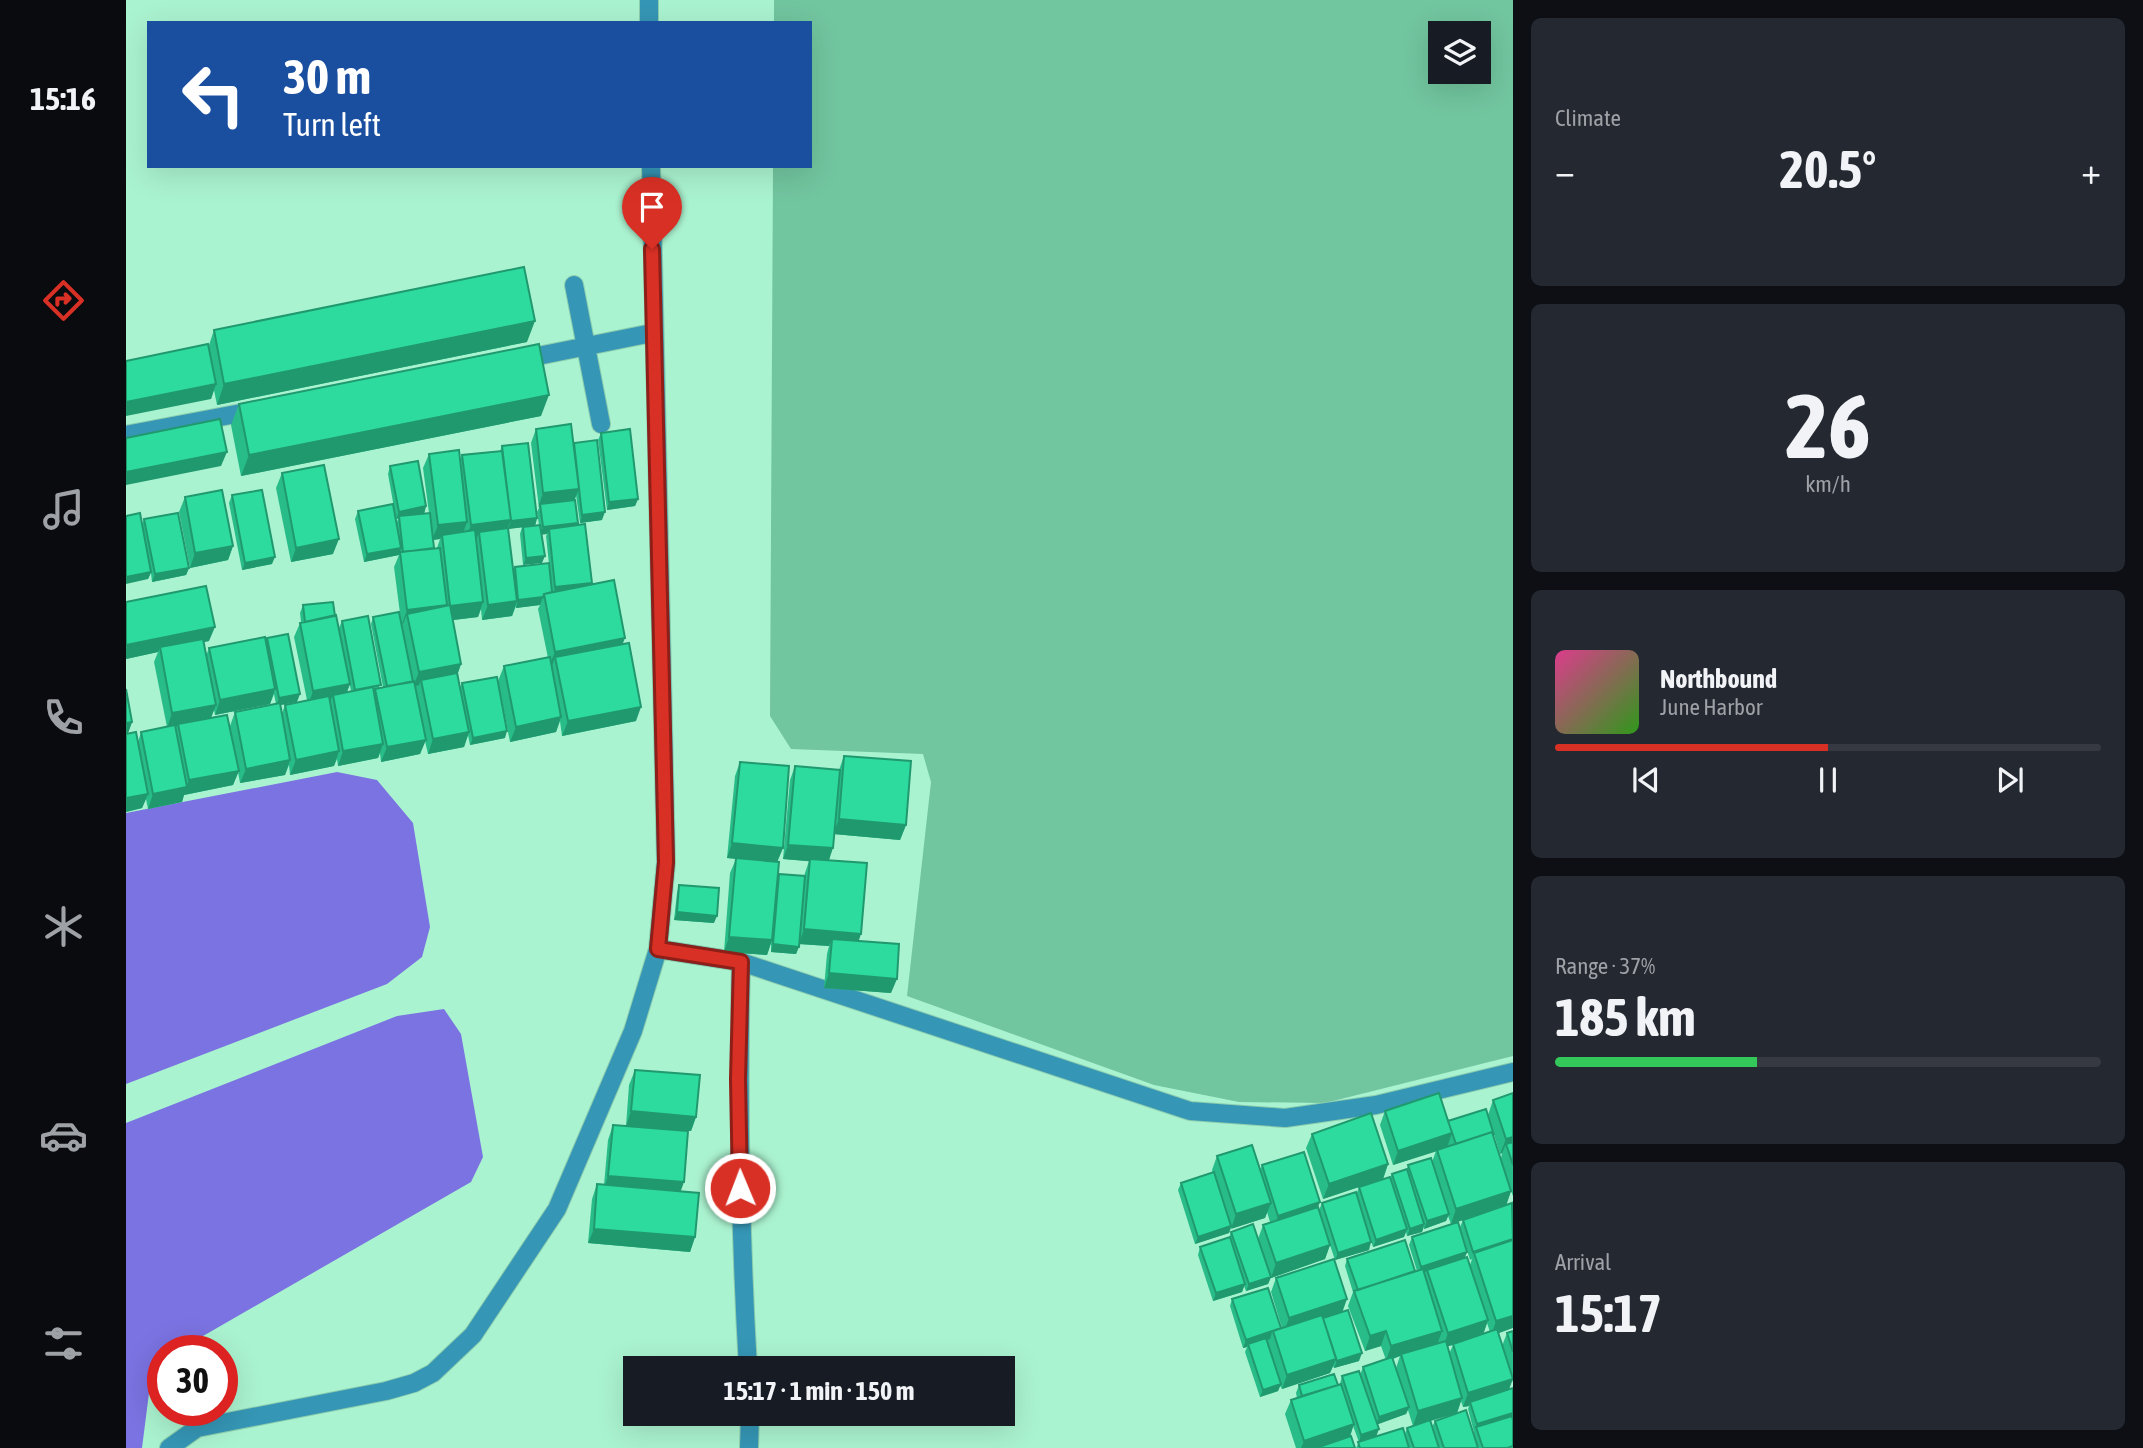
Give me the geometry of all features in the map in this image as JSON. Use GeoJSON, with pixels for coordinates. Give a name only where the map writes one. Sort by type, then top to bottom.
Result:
{"type":"FeatureCollection","features":[{"type":"Feature","properties":{"kind":"street"},"geometry":{"type":"LineString","coordinates":[[649,0],[649,21]]}},
{"type":"Feature","properties":{"kind":"street"},"geometry":{"type":"LineString","coordinates":[[169,1448],[197,1429],[414,1383],[432,1373],[473,1335],[557,1209],[633,1031],[658,949],[666,862],[652,332],[651,168]]}},
{"type":"Feature","properties":{"kind":"street"},"geometry":{"type":"LineString","coordinates":[[574,285],[601,424]]}},
{"type":"Feature","properties":{"kind":"street"},"geometry":{"type":"LineString","coordinates":[[505,363],[652,332]]}},
{"type":"Feature","properties":{"kind":"street"},"geometry":{"type":"LineString","coordinates":[[126,435],[275,407]]}},
{"type":"Feature","properties":{"kind":"street"},"geometry":{"type":"LineString","coordinates":[[658,949],[734,961],[1190,1111],[1284,1118],[1376,1105],[1513,1072]]}},
{"type":"Feature","properties":{"kind":"street"},"geometry":{"type":"LineString","coordinates":[[734,961],[741,1243],[747,1356]]}},
{"type":"Feature","properties":{"kind":"street"},"geometry":{"type":"LineString","coordinates":[[749,1448],[750,1426]]}},
{"type":"Feature","properties":{"kind":"green space"},"geometry":{"type":"Polygon","coordinates":[[[774,0],[1513,0],[1513,1056],[1325,1103],[1239,1102],[1154,1085],[907,996],[931,782],[923,754],[791,749],[770,716],[773,168],[812,168],[812,21],[774,21],[774,0]]]}},
{"type":"Feature","properties":{"kind":"shaded area"},"geometry":{"type":"Polygon","coordinates":[[[337,772],[377,780],[413,823],[430,927],[422,957],[387,984],[126,1084],[126,813],[337,772]]]}},
{"type":"Feature","properties":{"kind":"shaded area"},"geometry":{"type":"Polygon","coordinates":[[[444,1009],[461,1034],[483,1157],[471,1182],[205,1335],[147,1335],[147,1409],[142,1448],[126,1448],[126,1123],[397,1016],[444,1009]]]}},
{"type":"Feature","properties":{"kind":"building"},"geometry":{"type":"Polygon","coordinates":[[[524,267],[535,321],[224,384],[214,330],[524,267]]]}},
{"type":"Feature","properties":{"kind":"building"},"geometry":{"type":"Polygon","coordinates":[[[208,344],[216,384],[126,402],[126,361],[208,344]]]}},
{"type":"Feature","properties":{"kind":"building"},"geometry":{"type":"Polygon","coordinates":[[[539,344],[549,395],[249,455],[239,404],[539,344]]]}},
{"type":"Feature","properties":{"kind":"building"},"geometry":{"type":"Polygon","coordinates":[[[220,419],[227,452],[126,472],[126,438],[220,419]]]}},
{"type":"Feature","properties":{"kind":"building"},"geometry":{"type":"Polygon","coordinates":[[[571,424],[579,489],[543,493],[536,429],[571,424]]]}},
{"type":"Feature","properties":{"kind":"building"},"geometry":{"type":"Polygon","coordinates":[[[630,429],[638,499],[609,502],[601,433],[630,429]]]}},
{"type":"Feature","properties":{"kind":"building"},"geometry":{"type":"Polygon","coordinates":[[[597,440],[605,512],[582,515],[574,443],[597,440]]]}},
{"type":"Feature","properties":{"kind":"building"},"geometry":{"type":"Polygon","coordinates":[[[528,443],[537,518],[511,521],[502,446],[528,443]]]}},
{"type":"Feature","properties":{"kind":"building"},"geometry":{"type":"Polygon","coordinates":[[[459,450],[467,522],[438,525],[429,454],[459,450]]]}},
{"type":"Feature","properties":{"kind":"building"},"geometry":{"type":"Polygon","coordinates":[[[502,451],[511,520],[471,525],[462,455],[502,451]]]}},
{"type":"Feature","properties":{"kind":"building"},"geometry":{"type":"Polygon","coordinates":[[[418,461],[426,506],[399,512],[390,466],[418,461]]]}},
{"type":"Feature","properties":{"kind":"building"},"geometry":{"type":"Polygon","coordinates":[[[324,465],[339,539],[296,548],[282,473],[324,465]]]}},
{"type":"Feature","properties":{"kind":"building"},"geometry":{"type":"Polygon","coordinates":[[[222,490],[233,546],[195,553],[185,497],[222,490]]]}},
{"type":"Feature","properties":{"kind":"building"},"geometry":{"type":"Polygon","coordinates":[[[262,490],[275,557],[245,563],[232,495],[262,490]]]}},
{"type":"Feature","properties":{"kind":"building"},"geometry":{"type":"Polygon","coordinates":[[[575,500],[578,523],[543,527],[540,504],[575,500]]]}},
{"type":"Feature","properties":{"kind":"building"},"geometry":{"type":"Polygon","coordinates":[[[393,504],[401,548],[367,554],[358,511],[393,504]]]}},
{"type":"Feature","properties":{"kind":"building"},"geometry":{"type":"Polygon","coordinates":[[[140,513],[151,572],[126,577],[126,516],[140,513]]]}},
{"type":"Feature","properties":{"kind":"building"},"geometry":{"type":"Polygon","coordinates":[[[178,513],[189,568],[155,574],[144,519],[178,513]]]}},
{"type":"Feature","properties":{"kind":"building"},"geometry":{"type":"Polygon","coordinates":[[[430,513],[434,548],[403,552],[399,516],[430,513]]]}},
{"type":"Feature","properties":{"kind":"building"},"geometry":{"type":"Polygon","coordinates":[[[585,524],[592,583],[555,587],[549,529],[585,524]]]}},
{"type":"Feature","properties":{"kind":"building"},"geometry":{"type":"Polygon","coordinates":[[[540,525],[545,556],[526,558],[523,527],[540,525]]]}},
{"type":"Feature","properties":{"kind":"building"},"geometry":{"type":"Polygon","coordinates":[[[508,528],[517,601],[488,605],[479,532],[508,528]]]}},
{"type":"Feature","properties":{"kind":"building"},"geometry":{"type":"Polygon","coordinates":[[[475,530],[483,602],[450,606],[442,535],[475,530]]]}},
{"type":"Feature","properties":{"kind":"building"},"geometry":{"type":"Polygon","coordinates":[[[440,548],[447,605],[407,610],[400,552],[440,548]]]}},
{"type":"Feature","properties":{"kind":"building"},"geometry":{"type":"Polygon","coordinates":[[[549,563],[552,592],[544,594],[543,597],[518,600],[515,567],[549,563]]]}},
{"type":"Feature","properties":{"kind":"building"},"geometry":{"type":"Polygon","coordinates":[[[614,580],[625,638],[555,652],[544,594],[614,580]]]}},
{"type":"Feature","properties":{"kind":"building"},"geometry":{"type":"Polygon","coordinates":[[[206,586],[215,627],[126,645],[126,602],[206,586]]]}},
{"type":"Feature","properties":{"kind":"building"},"geometry":{"type":"Polygon","coordinates":[[[333,602],[335,616],[305,622],[303,605],[333,602]]]}},
{"type":"Feature","properties":{"kind":"building"},"geometry":{"type":"Polygon","coordinates":[[[450,605],[461,664],[419,672],[407,614],[450,605]]]}},
{"type":"Feature","properties":{"kind":"building"},"geometry":{"type":"Polygon","coordinates":[[[399,612],[413,682],[387,686],[373,617],[399,612]]]}},
{"type":"Feature","properties":{"kind":"building"},"geometry":{"type":"Polygon","coordinates":[[[336,615],[350,684],[313,691],[300,623],[336,615]]]}},
{"type":"Feature","properties":{"kind":"building"},"geometry":{"type":"Polygon","coordinates":[[[368,616],[381,685],[355,690],[342,621],[368,616]]]}},
{"type":"Feature","properties":{"kind":"building"},"geometry":{"type":"Polygon","coordinates":[[[288,634],[300,694],[279,698],[267,638],[288,634]]]}},
{"type":"Feature","properties":{"kind":"building"},"geometry":{"type":"Polygon","coordinates":[[[265,637],[275,689],[220,700],[209,648],[265,637]]]}},
{"type":"Feature","properties":{"kind":"building"},"geometry":{"type":"Polygon","coordinates":[[[203,639],[216,705],[172,713],[160,647],[203,639]]]}},
{"type":"Feature","properties":{"kind":"building"},"geometry":{"type":"Polygon","coordinates":[[[629,643],[641,707],[568,721],[555,657],[629,643]]]}},
{"type":"Feature","properties":{"kind":"building"},"geometry":{"type":"Polygon","coordinates":[[[550,657],[561,717],[516,727],[504,666],[550,657]]]}},
{"type":"Feature","properties":{"kind":"building"},"geometry":{"type":"Polygon","coordinates":[[[457,673],[469,732],[433,739],[421,680],[457,673]]]}},
{"type":"Feature","properties":{"kind":"building"},"geometry":{"type":"Polygon","coordinates":[[[497,677],[507,731],[473,738],[462,683],[497,677]]]}},
{"type":"Feature","properties":{"kind":"building"},"geometry":{"type":"Polygon","coordinates":[[[414,681],[426,740],[387,747],[375,689],[414,681]]]}},
{"type":"Feature","properties":{"kind":"building"},"geometry":{"type":"Polygon","coordinates":[[[373,687],[383,744],[343,751],[333,695],[373,687]]]}},
{"type":"Feature","properties":{"kind":"building"},"geometry":{"type":"Polygon","coordinates":[[[126,689],[132,722],[126,723],[126,689]]]}},
{"type":"Feature","properties":{"kind":"building"},"geometry":{"type":"Polygon","coordinates":[[[329,696],[339,751],[296,760],[285,705],[329,696]]]}},
{"type":"Feature","properties":{"kind":"building"},"geometry":{"type":"Polygon","coordinates":[[[280,703],[290,760],[246,769],[235,712],[280,703]]]}},
{"type":"Feature","properties":{"kind":"building"},"geometry":{"type":"Polygon","coordinates":[[[227,715],[239,771],[189,780],[178,724],[227,715]]]}},
{"type":"Feature","properties":{"kind":"building"},"geometry":{"type":"Polygon","coordinates":[[[175,725],[187,787],[153,794],[141,732],[175,725]]]}},
{"type":"Feature","properties":{"kind":"building"},"geometry":{"type":"Polygon","coordinates":[[[136,732],[148,794],[126,798],[126,734],[136,732]]]}},
{"type":"Feature","properties":{"kind":"building"},"geometry":{"type":"Polygon","coordinates":[[[844,756],[911,761],[906,825],[839,819],[844,756]]]}},
{"type":"Feature","properties":{"kind":"building"},"geometry":{"type":"Polygon","coordinates":[[[740,762],[789,766],[783,848],[732,843],[740,762]]]}},
{"type":"Feature","properties":{"kind":"building"},"geometry":{"type":"Polygon","coordinates":[[[795,766],[840,770],[833,848],[788,845],[795,766]]]}},
{"type":"Feature","properties":{"kind":"building"},"geometry":{"type":"Polygon","coordinates":[[[736,858],[779,862],[772,940],[729,937],[736,858]]]}},
{"type":"Feature","properties":{"kind":"building"},"geometry":{"type":"Polygon","coordinates":[[[810,859],[867,863],[861,934],[804,929],[810,859]]]}},
{"type":"Feature","properties":{"kind":"building"},"geometry":{"type":"Polygon","coordinates":[[[779,874],[805,876],[799,947],[773,944],[779,874]]]}},
{"type":"Feature","properties":{"kind":"building"},"geometry":{"type":"Polygon","coordinates":[[[679,885],[719,888],[717,916],[677,912],[679,885]]]}},
{"type":"Feature","properties":{"kind":"building"},"geometry":{"type":"Polygon","coordinates":[[[832,939],[899,944],[897,979],[829,973],[832,939]]]}},
{"type":"Feature","properties":{"kind":"building"},"geometry":{"type":"Polygon","coordinates":[[[635,1070],[700,1075],[696,1117],[631,1111],[635,1070]]]}},
{"type":"Feature","properties":{"kind":"building"},"geometry":{"type":"Polygon","coordinates":[[[1439,1093],[1452,1133],[1398,1151],[1385,1111],[1439,1093]]]}},
{"type":"Feature","properties":{"kind":"building"},"geometry":{"type":"Polygon","coordinates":[[[1513,1093],[1513,1137],[1506,1139],[1493,1100],[1513,1093]]]}},
{"type":"Feature","properties":{"kind":"building"},"geometry":{"type":"Polygon","coordinates":[[[1486,1109],[1494,1135],[1492,1132],[1456,1144],[1448,1121],[1486,1109]]]}},
{"type":"Feature","properties":{"kind":"building"},"geometry":{"type":"Polygon","coordinates":[[[1371,1113],[1388,1164],[1329,1184],[1312,1134],[1371,1113]]]}},
{"type":"Feature","properties":{"kind":"building"},"geometry":{"type":"Polygon","coordinates":[[[613,1125],[688,1131],[684,1182],[608,1176],[613,1125]]]}},
{"type":"Feature","properties":{"kind":"building"},"geometry":{"type":"Polygon","coordinates":[[[1492,1132],[1511,1191],[1456,1209],[1437,1150],[1492,1132]]]}},
{"type":"Feature","properties":{"kind":"building"},"geometry":{"type":"Polygon","coordinates":[[[1513,1142],[1513,1165],[1506,1144],[1513,1142]]]}},
{"type":"Feature","properties":{"kind":"building"},"geometry":{"type":"Polygon","coordinates":[[[1252,1145],[1271,1203],[1236,1214],[1217,1156],[1252,1145]]]}},
{"type":"Feature","properties":{"kind":"building"},"geometry":{"type":"Polygon","coordinates":[[[1304,1152],[1320,1202],[1278,1216],[1262,1165],[1304,1152]]]}},
{"type":"Feature","properties":{"kind":"building"},"geometry":{"type":"Polygon","coordinates":[[[1431,1158],[1449,1214],[1427,1221],[1408,1165],[1431,1158]]]}},
{"type":"Feature","properties":{"kind":"building"},"geometry":{"type":"Polygon","coordinates":[[[1407,1169],[1424,1224],[1410,1229],[1392,1174],[1407,1169]]]}},
{"type":"Feature","properties":{"kind":"building"},"geometry":{"type":"Polygon","coordinates":[[[1214,1172],[1231,1226],[1198,1237],[1181,1183],[1214,1172]]]}},
{"type":"Feature","properties":{"kind":"building"},"geometry":{"type":"Polygon","coordinates":[[[1390,1177],[1407,1229],[1376,1240],[1359,1187],[1390,1177]]]}},
{"type":"Feature","properties":{"kind":"building"},"geometry":{"type":"Polygon","coordinates":[[[597,1184],[699,1193],[695,1237],[594,1229],[597,1184]]]}},
{"type":"Feature","properties":{"kind":"building"},"geometry":{"type":"Polygon","coordinates":[[[1356,1192],[1371,1242],[1338,1253],[1322,1203],[1356,1192]]]}},
{"type":"Feature","properties":{"kind":"building"},"geometry":{"type":"Polygon","coordinates":[[[1512,1203],[1513,1239],[1473,1252],[1463,1220],[1512,1203]]]}},
{"type":"Feature","properties":{"kind":"building"},"geometry":{"type":"Polygon","coordinates":[[[1318,1207],[1330,1245],[1276,1263],[1263,1225],[1318,1207]]]}},
{"type":"Feature","properties":{"kind":"building"},"geometry":{"type":"Polygon","coordinates":[[[1458,1222],[1467,1252],[1421,1267],[1412,1237],[1458,1222]]]}},
{"type":"Feature","properties":{"kind":"building"},"geometry":{"type":"Polygon","coordinates":[[[1253,1224],[1271,1277],[1249,1284],[1231,1232],[1253,1224]]]}},
{"type":"Feature","properties":{"kind":"building"},"geometry":{"type":"Polygon","coordinates":[[[1230,1237],[1245,1284],[1216,1293],[1200,1247],[1230,1237]]]}},
{"type":"Feature","properties":{"kind":"building"},"geometry":{"type":"Polygon","coordinates":[[[1405,1240],[1415,1271],[1358,1290],[1347,1259],[1405,1240]]]}},
{"type":"Feature","properties":{"kind":"building"},"geometry":{"type":"Polygon","coordinates":[[[1513,1240],[1513,1316],[1496,1321],[1474,1253],[1513,1240]]]}},
{"type":"Feature","properties":{"kind":"building"},"geometry":{"type":"Polygon","coordinates":[[[1467,1257],[1488,1320],[1448,1333],[1427,1270],[1467,1257]]]}},
{"type":"Feature","properties":{"kind":"building"},"geometry":{"type":"Polygon","coordinates":[[[1334,1259],[1347,1299],[1289,1318],[1276,1278],[1334,1259]]]}},
{"type":"Feature","properties":{"kind":"building"},"geometry":{"type":"Polygon","coordinates":[[[1423,1269],[1442,1331],[1391,1346],[1386,1331],[1370,1336],[1354,1291],[1423,1269]]]}},
{"type":"Feature","properties":{"kind":"building"},"geometry":{"type":"Polygon","coordinates":[[[1268,1288],[1281,1328],[1246,1340],[1232,1299],[1268,1288]]]}},
{"type":"Feature","properties":{"kind":"building"},"geometry":{"type":"Polygon","coordinates":[[[1348,1310],[1362,1353],[1337,1361],[1323,1318],[1348,1310]]]}},
{"type":"Feature","properties":{"kind":"building"},"geometry":{"type":"Polygon","coordinates":[[[1322,1315],[1336,1359],[1287,1375],[1273,1331],[1322,1315]]]}},
{"type":"Feature","properties":{"kind":"building"},"geometry":{"type":"Polygon","coordinates":[[[1497,1329],[1513,1379],[1468,1393],[1453,1344],[1497,1329]]]}},
{"type":"Feature","properties":{"kind":"building"},"geometry":{"type":"Polygon","coordinates":[[[1513,1331],[1513,1352],[1507,1333],[1513,1331]]]}},
{"type":"Feature","properties":{"kind":"building"},"geometry":{"type":"Polygon","coordinates":[[[1266,1338],[1281,1384],[1263,1390],[1248,1344],[1266,1338]]]}},
{"type":"Feature","properties":{"kind":"building"},"geometry":{"type":"Polygon","coordinates":[[[1446,1341],[1462,1398],[1418,1411],[1401,1354],[1446,1341]]]}},
{"type":"Feature","properties":{"kind":"building"},"geometry":{"type":"Polygon","coordinates":[[[1392,1357],[1409,1407],[1379,1417],[1363,1367],[1392,1357]]]}},
{"type":"Feature","properties":{"kind":"building"},"geometry":{"type":"Polygon","coordinates":[[[1359,1371],[1379,1429],[1361,1435],[1342,1376],[1359,1371]]]}},
{"type":"Feature","properties":{"kind":"building"},"geometry":{"type":"Polygon","coordinates":[[[1334,1374],[1338,1385],[1302,1396],[1299,1385],[1334,1374]]]}},
{"type":"Feature","properties":{"kind":"building"},"geometry":{"type":"Polygon","coordinates":[[[1341,1384],[1354,1424],[1304,1441],[1291,1400],[1341,1384]]]}},
{"type":"Feature","properties":{"kind":"building"},"geometry":{"type":"Polygon","coordinates":[[[1513,1388],[1513,1413],[1477,1424],[1470,1402],[1513,1388]]]}},
{"type":"Feature","properties":{"kind":"building"},"geometry":{"type":"Polygon","coordinates":[[[1466,1410],[1478,1448],[1444,1448],[1435,1421],[1466,1410]]]}},
{"type":"Feature","properties":{"kind":"building"},"geometry":{"type":"Polygon","coordinates":[[[1512,1416],[1513,1446],[1483,1448],[1476,1427],[1512,1416]]]}},
{"type":"Feature","properties":{"kind":"building"},"geometry":{"type":"Polygon","coordinates":[[[1430,1420],[1439,1448],[1414,1448],[1407,1428],[1430,1420]]]}},
{"type":"Feature","properties":{"kind":"building"},"geometry":{"type":"Polygon","coordinates":[[[1403,1428],[1409,1448],[1360,1448],[1358,1442],[1403,1428]]]}},
{"type":"Feature","properties":{"kind":"building"},"geometry":{"type":"Polygon","coordinates":[[[1351,1436],[1355,1448],[1316,1448],[1351,1436]]]}},
{"type":"Feature","properties":{"kind":"route"},"geometry":{"type":"LineString","coordinates":[[652,249],[666,862],[658,949],[741,962],[738,1079],[740,1188]]}}]}
